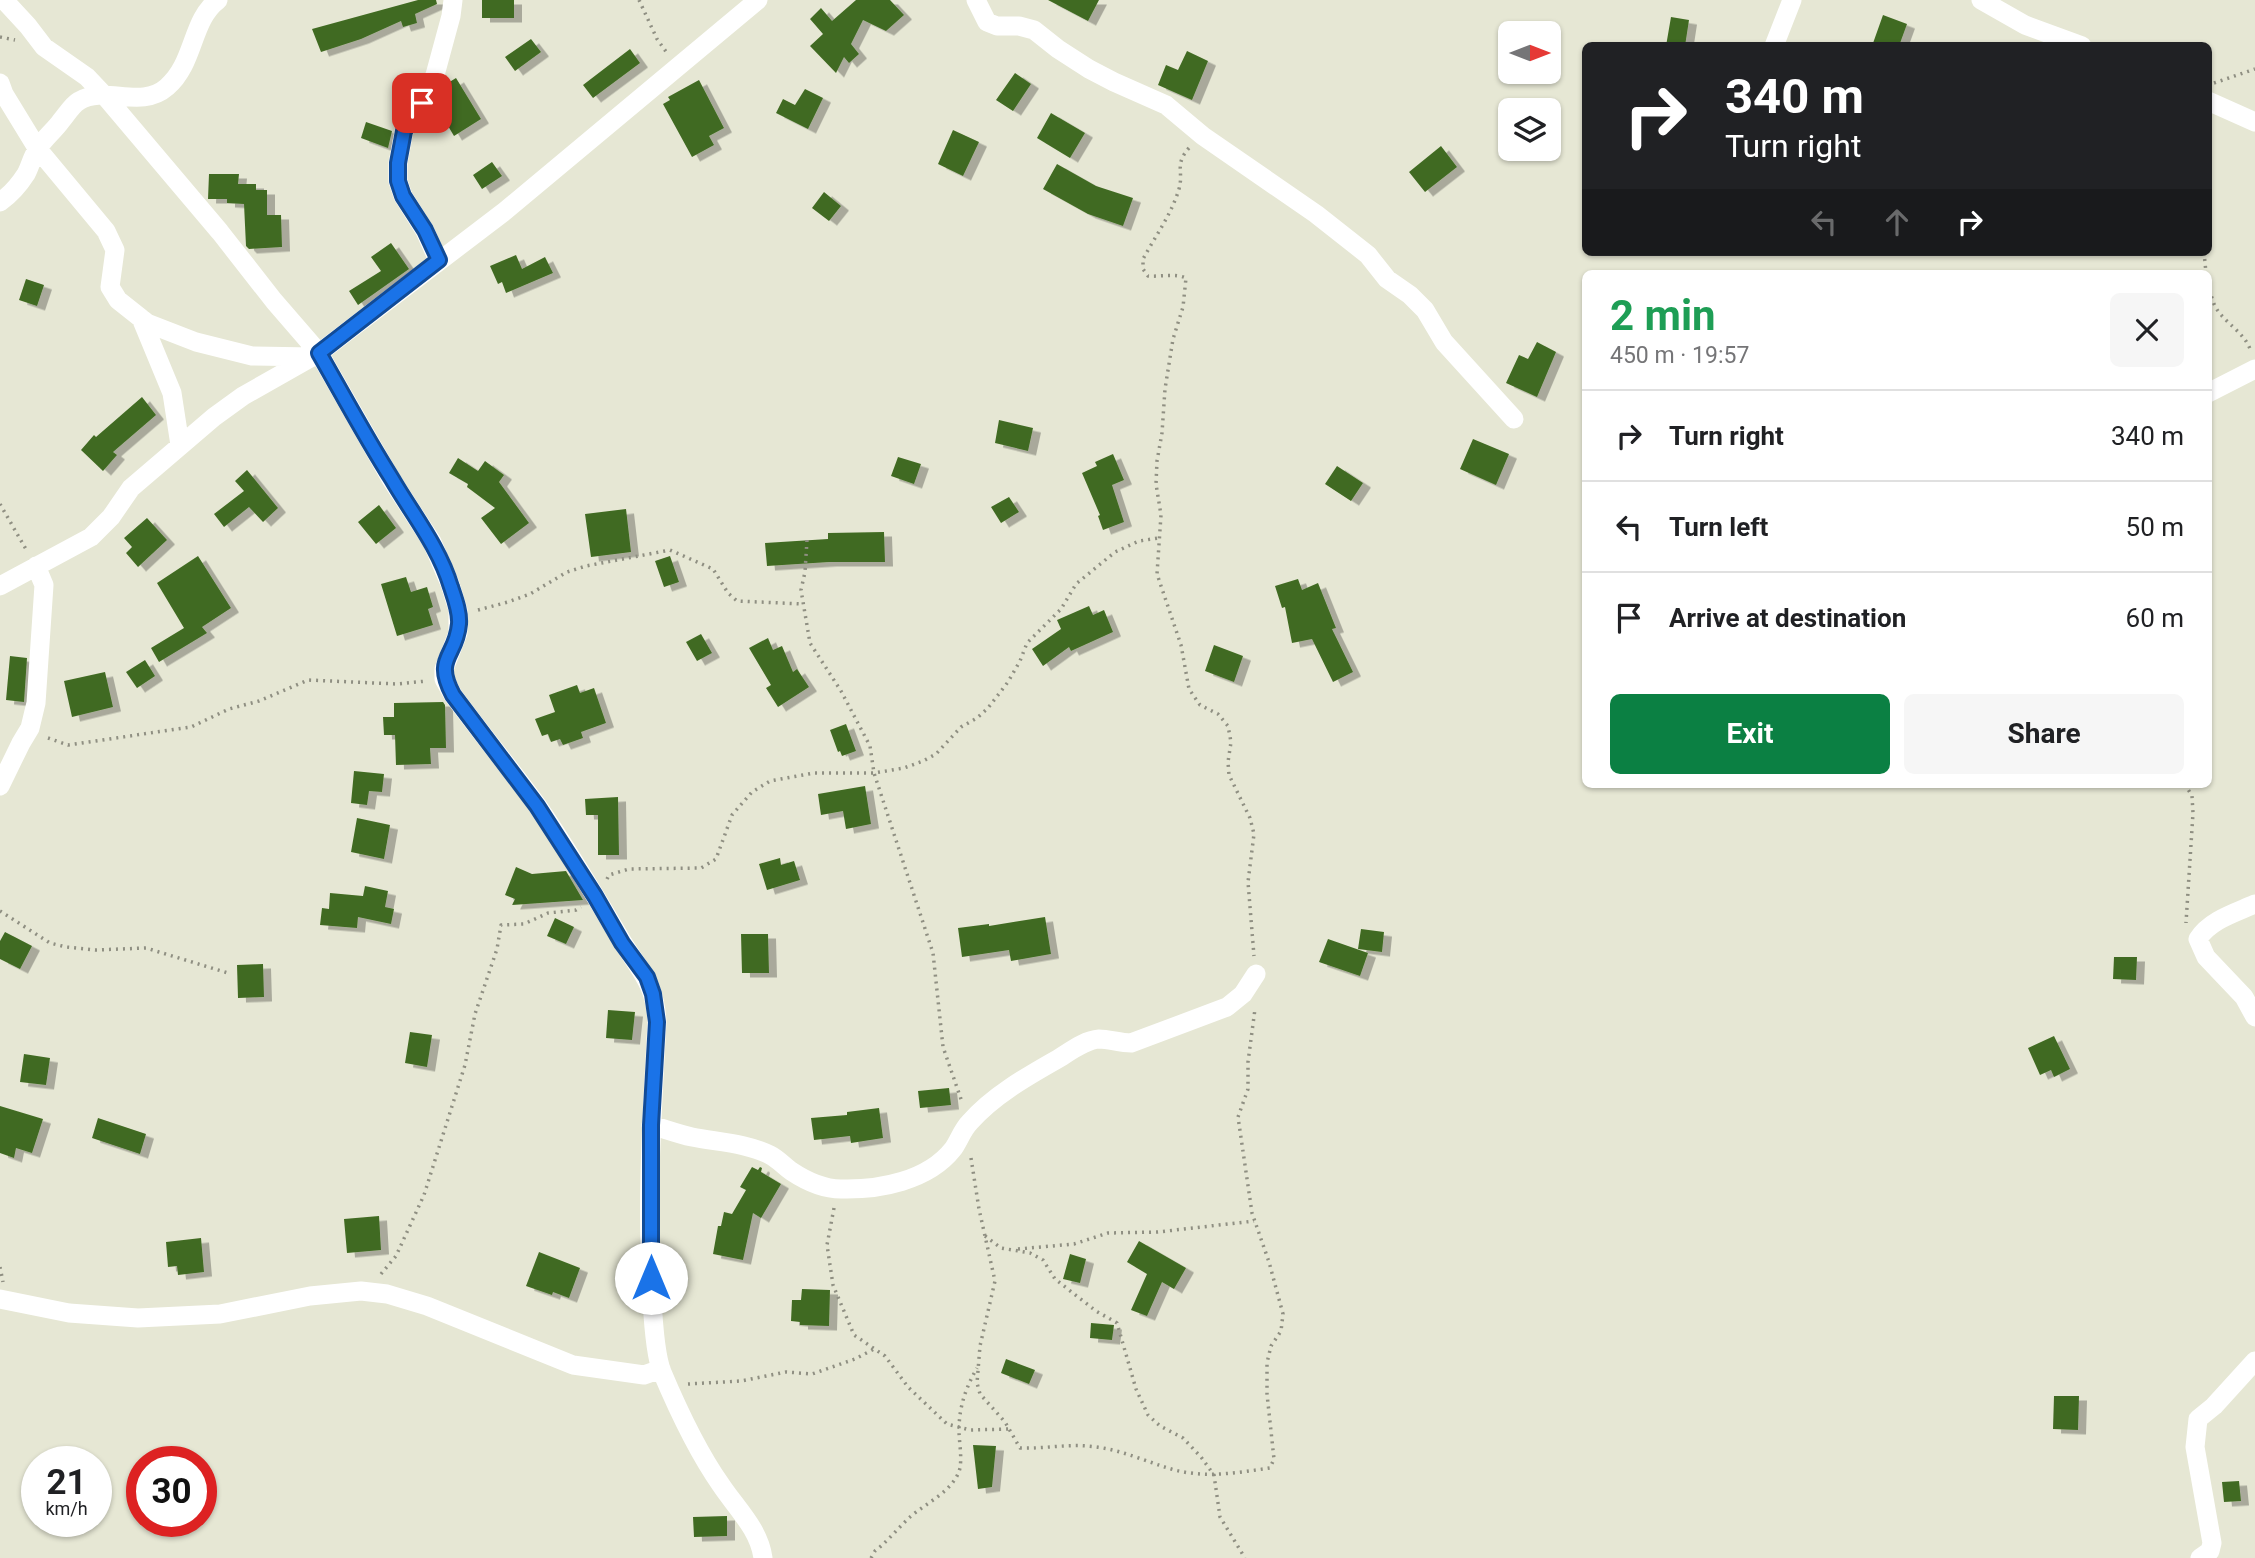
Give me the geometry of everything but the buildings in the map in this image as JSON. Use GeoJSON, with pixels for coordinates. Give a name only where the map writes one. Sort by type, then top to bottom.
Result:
{"type":"FeatureCollection","features":[{"type":"Feature","properties":{"kind":"street"},"geometry":{"type":"LineString","coordinates":[[4,0],[44,47],[87,77],[106,96],[220,232],[316,355],[432,542],[450,584],[458,610],[458,633],[446,661],[444,679],[453,695],[537,806],[622,943],[647,977],[653,994],[657,1022],[651,1125],[651,1278],[653,1315],[665,1378],[698,1447],[720,1485],[757,1537],[763,1558]]}},
{"type":"Feature","properties":{"kind":"street"},"geometry":{"type":"LineString","coordinates":[[0,202],[26,174],[37,148],[76,102],[90,95],[132,98],[150,96],[165,89],[182,68],[209,6],[218,0]]}},
{"type":"Feature","properties":{"kind":"street"},"geometry":{"type":"LineString","coordinates":[[439,260],[425,230],[403,196],[398,181],[398,163],[404,131],[422,103],[435,75],[453,0]]}},
{"type":"Feature","properties":{"kind":"street"},"geometry":{"type":"LineString","coordinates":[[0,586],[91,537],[111,517],[131,488],[180,445],[243,396],[316,355],[505,211],[758,0]]}},
{"type":"Feature","properties":{"kind":"street"},"geometry":{"type":"LineString","coordinates":[[976,0],[987,22],[997,26],[1019,26],[1034,30],[1089,69],[1166,105],[1203,136],[1316,214],[1368,254],[1387,279],[1410,295],[1425,310],[1444,342],[1514,419]]}},
{"type":"Feature","properties":{"kind":"street"},"geometry":{"type":"LineString","coordinates":[[1776,42],[1792,0]]}},
{"type":"Feature","properties":{"kind":"street"},"geometry":{"type":"LineString","coordinates":[[1982,0],[2025,25],[2070,42]]}},
{"type":"Feature","properties":{"kind":"street"},"geometry":{"type":"LineString","coordinates":[[0,83],[37,148],[106,230],[115,250],[110,288],[118,300],[148,323],[197,342],[252,356],[316,355]]}},
{"type":"Feature","properties":{"kind":"street"},"geometry":{"type":"LineString","coordinates":[[2212,104],[2255,122]]}},
{"type":"Feature","properties":{"kind":"street"},"geometry":{"type":"LineString","coordinates":[[141,318],[172,393],[180,445]]}},
{"type":"Feature","properties":{"kind":"street"},"geometry":{"type":"LineString","coordinates":[[2212,392],[2253,370]]}},
{"type":"Feature","properties":{"kind":"street"},"geometry":{"type":"LineString","coordinates":[[0,786],[30,728],[36,703],[44,585],[36,566]]}},
{"type":"Feature","properties":{"kind":"street"},"geometry":{"type":"LineString","coordinates":[[2255,904],[2204,929],[2199,939],[2206,957],[2244,997],[2255,1017]]}},
{"type":"Feature","properties":{"kind":"street"},"geometry":{"type":"LineString","coordinates":[[651,1125],[770,1154],[817,1185],[838,1189],[879,1187],[914,1177],[939,1164],[953,1149],[968,1123],[1032,1073],[1100,1039],[1131,1042],[1227,1007],[1242,994],[1256,974]]}},
{"type":"Feature","properties":{"kind":"street"},"geometry":{"type":"LineString","coordinates":[[0,1299],[69,1313],[138,1318],[220,1314],[310,1296],[361,1291],[387,1294],[427,1306],[573,1365],[665,1378]]}},
{"type":"Feature","properties":{"kind":"street"},"geometry":{"type":"LineString","coordinates":[[2200,1558],[2210,1551],[2212,1543],[2195,1447],[2198,1419],[2214,1406],[2255,1361]]}},
{"type":"Feature","properties":{"kind":"path"},"geometry":{"type":"LineString","coordinates":[[639,0],[657,39],[676,67]]}},
{"type":"Feature","properties":{"kind":"path"},"geometry":{"type":"LineString","coordinates":[[2212,83],[2255,69]]}},
{"type":"Feature","properties":{"kind":"path"},"geometry":{"type":"LineString","coordinates":[[361,1291],[385,1271],[396,1256],[424,1195],[465,1065],[475,1014],[497,949],[501,925],[524,924],[548,913],[576,910],[595,896],[609,875],[629,869],[701,868],[716,859],[732,816],[752,792],[770,780],[814,773],[874,773],[904,768],[936,754],[961,727],[988,708],[1008,682],[1027,643],[1061,609],[1076,584],[1115,552],[1139,541],[1159,538],[1161,515],[1156,484],[1157,461],[1165,389],[1173,339],[1183,307],[1186,278],[1181,275],[1160,278],[1148,276],[1143,269],[1143,259],[1179,189],[1181,157],[1203,136]]}},
{"type":"Feature","properties":{"kind":"path"},"geometry":{"type":"LineString","coordinates":[[2212,299],[2218,311],[2250,347],[2253,370]]}},
{"type":"Feature","properties":{"kind":"path"},"geometry":{"type":"LineString","coordinates":[[0,504],[36,566]]}},
{"type":"Feature","properties":{"kind":"path"},"geometry":{"type":"LineString","coordinates":[[807,540],[801,590],[810,643],[841,691],[870,746],[874,773],[933,953],[943,1046],[968,1123]]}},
{"type":"Feature","properties":{"kind":"path"},"geometry":{"type":"LineString","coordinates":[[458,610],[480,610],[508,602],[530,594],[567,572],[586,566],[670,551],[713,569],[728,593],[737,601],[803,604]]}},
{"type":"Feature","properties":{"kind":"path"},"geometry":{"type":"LineString","coordinates":[[30,728],[68,745],[191,727],[229,709],[259,701],[308,680],[397,684],[444,679]]}},
{"type":"Feature","properties":{"kind":"path"},"geometry":{"type":"LineString","coordinates":[[2187,788],[2192,796],[2193,813],[2186,928],[2193,937],[2199,939]]}},
{"type":"Feature","properties":{"kind":"path"},"geometry":{"type":"LineString","coordinates":[[0,911],[50,943],[95,950],[146,948],[228,973]]}},
{"type":"Feature","properties":{"kind":"path"},"geometry":{"type":"LineString","coordinates":[[971,1157],[995,1281],[980,1346],[977,1383],[980,1394],[1009,1429],[1020,1448],[1068,1444],[1098,1447],[1152,1461],[1169,1469],[1214,1475]]}},
{"type":"Feature","properties":{"kind":"path"},"geometry":{"type":"LineString","coordinates":[[838,1189],[827,1245],[833,1285],[854,1335],[885,1356],[908,1387],[947,1424],[970,1430],[1009,1429]]}},
{"type":"Feature","properties":{"kind":"path"},"geometry":{"type":"LineString","coordinates":[[1012,1250],[1074,1244],[1108,1233],[1158,1232],[1254,1221]]}},
{"type":"Feature","properties":{"kind":"path"},"geometry":{"type":"LineString","coordinates":[[985,1236],[1000,1248],[1030,1253],[1043,1260],[1055,1279],[1096,1311],[1117,1323],[1136,1390],[1147,1415],[1160,1426],[1183,1438],[1214,1475],[1220,1517],[1245,1558]]}},
{"type":"Feature","properties":{"kind":"path"},"geometry":{"type":"LineString","coordinates":[[665,1378],[741,1381],[786,1372],[811,1374],[855,1359],[874,1349]]}},
{"type":"Feature","properties":{"kind":"path"},"geometry":{"type":"LineString","coordinates":[[870,1558],[910,1517],[943,1493],[956,1478],[960,1469],[958,1427],[966,1387],[978,1367]]}},
{"type":"Feature","properties":{"kind":"route"},"geometry":{"type":"LineString","coordinates":[[422,103],[404,131],[398,163],[398,181],[403,196],[425,230],[439,260],[319,353],[391,479],[432,542],[450,584],[459,621],[458,633],[446,661],[444,679],[453,695],[537,806],[622,943],[647,977],[656,1007],[657,1022],[651,1125],[651,1278]]}}]}
